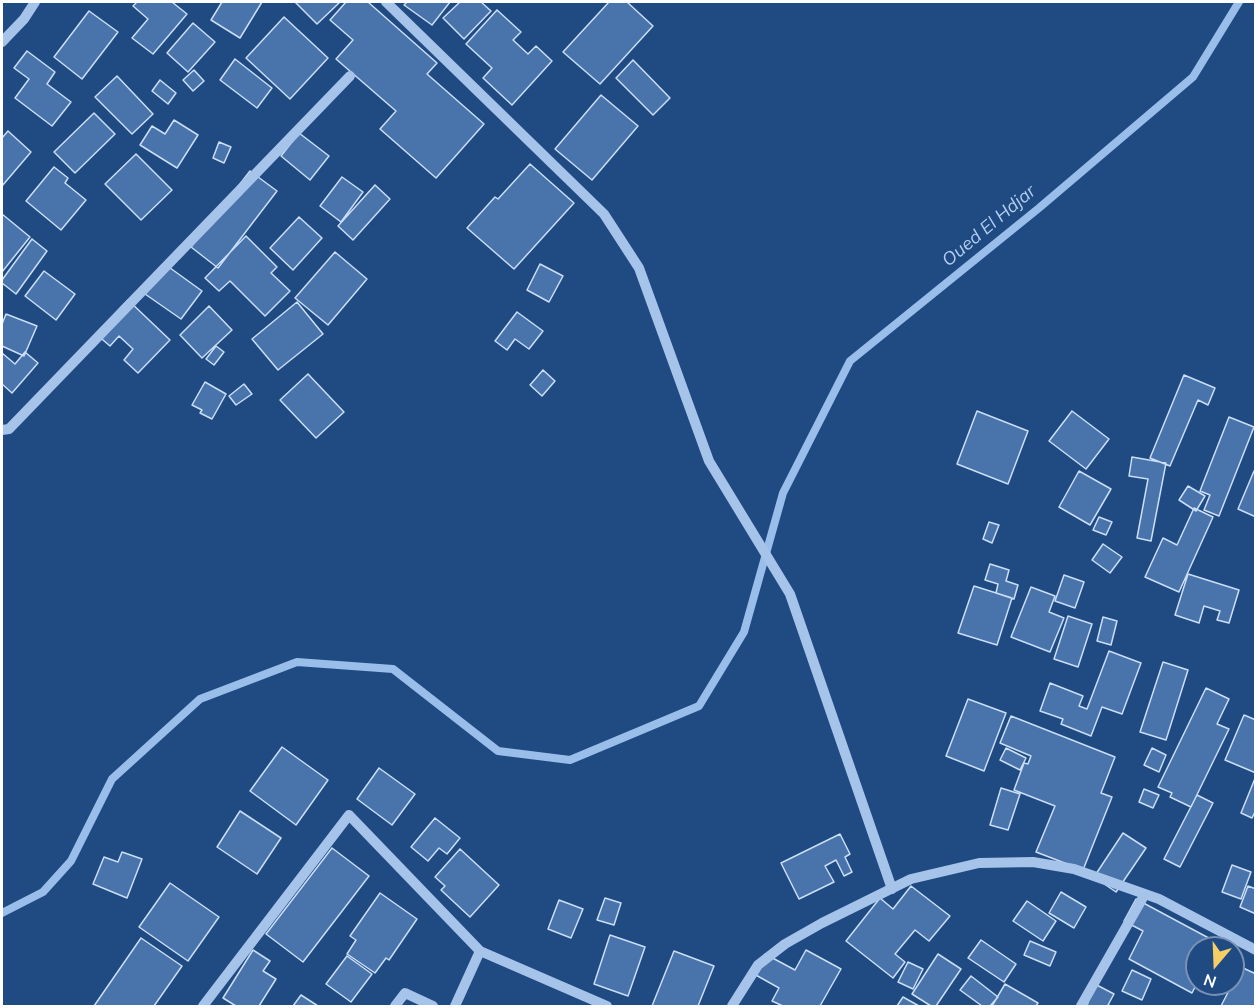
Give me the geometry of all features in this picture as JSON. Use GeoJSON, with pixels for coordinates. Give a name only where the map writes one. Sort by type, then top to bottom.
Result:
{"type":"FeatureCollection","features":[{"type":"Feature","properties":{"kind":"street"},"geometry":{"type":"LineString","coordinates":[[2,42],[24,19],[35,2]]}},
{"type":"Feature","properties":{"kind":"street"},"geometry":{"type":"LineString","coordinates":[[386,2],[604,214],[639,268],[710,461],[790,594],[892,889]]}},
{"type":"Feature","properties":{"kind":"street"},"geometry":{"type":"LineString","coordinates":[[2,430],[9,429],[350,76]]}},
{"type":"Feature","properties":{"kind":"street"},"geometry":{"type":"LineString","coordinates":[[203,1006],[349,815],[480,951],[607,1006]]}},
{"type":"Feature","properties":{"kind":"street"},"geometry":{"type":"LineString","coordinates":[[732,1006],[758,965],[785,944],[911,879],[979,863],[1033,862],[1074,869],[1159,899],[1256,950]]}},
{"type":"Feature","properties":{"kind":"street"},"geometry":{"type":"LineString","coordinates":[[1081,1006],[1145,894]]}},
{"type":"Feature","properties":{"kind":"street"},"geometry":{"type":"LineString","coordinates":[[454,1006],[480,951]]}},
{"type":"Feature","properties":{"kind":"street"},"geometry":{"type":"LineString","coordinates":[[395,1006],[405,993],[433,1006]]}},
{"type":"Feature","properties":{"kind":"building"},"geometry":{"type":"Polygon","coordinates":[[[137,2],[172,2],[187,14],[153,54],[132,38],[148,19],[133,6],[137,2]]]}},
{"type":"Feature","properties":{"kind":"building"},"geometry":{"type":"Polygon","coordinates":[[[222,2],[262,2],[240,38],[211,20],[222,2]]]}},
{"type":"Feature","properties":{"kind":"building"},"geometry":{"type":"Polygon","coordinates":[[[295,2],[340,2],[317,24],[295,2]]]}},
{"type":"Feature","properties":{"kind":"building"},"geometry":{"type":"Polygon","coordinates":[[[346,2],[368,2],[437,63],[427,74],[484,124],[436,178],[380,129],[396,111],[336,59],[353,40],[330,20],[346,2]]]}},
{"type":"Feature","properties":{"kind":"building"},"geometry":{"type":"Polygon","coordinates":[[[407,2],[450,2],[432,25],[404,5],[407,2]]]}},
{"type":"Feature","properties":{"kind":"building"},"geometry":{"type":"Polygon","coordinates":[[[460,2],[481,2],[491,11],[464,39],[443,18],[460,2]]]}},
{"type":"Feature","properties":{"kind":"building"},"geometry":{"type":"Polygon","coordinates":[[[609,2],[627,2],[653,26],[600,84],[563,52],[609,2]]]}},
{"type":"Feature","properties":{"kind":"building"},"geometry":{"type":"Polygon","coordinates":[[[497,10],[521,32],[513,40],[528,54],[536,46],[552,61],[512,105],[483,78],[492,68],[466,44],[497,10]]]}},
{"type":"Feature","properties":{"kind":"building"},"geometry":{"type":"Polygon","coordinates":[[[89,11],[118,32],[82,79],[54,57],[89,11]]]}},
{"type":"Feature","properties":{"kind":"building"},"geometry":{"type":"Polygon","coordinates":[[[284,17],[328,58],[290,99],[246,58],[284,17]]]}},
{"type":"Feature","properties":{"kind":"building"},"geometry":{"type":"Polygon","coordinates":[[[193,23],[215,42],[188,72],[167,53],[193,23]]]}},
{"type":"Feature","properties":{"kind":"building"},"geometry":{"type":"Polygon","coordinates":[[[27,51],[55,72],[47,84],[71,102],[52,126],[15,98],[29,79],[14,68],[27,51]]]}},
{"type":"Feature","properties":{"kind":"building"},"geometry":{"type":"Polygon","coordinates":[[[235,59],[272,88],[257,108],[220,80],[235,59]]]}},
{"type":"Feature","properties":{"kind":"building"},"geometry":{"type":"Polygon","coordinates":[[[633,60],[670,98],[653,115],[616,78],[633,60]]]}},
{"type":"Feature","properties":{"kind":"building"},"geometry":{"type":"Polygon","coordinates":[[[194,70],[204,81],[193,91],[183,80],[194,70]]]}},
{"type":"Feature","properties":{"kind":"building"},"geometry":{"type":"Polygon","coordinates":[[[117,76],[153,114],[132,134],[95,97],[117,76]]]}},
{"type":"Feature","properties":{"kind":"building"},"geometry":{"type":"Polygon","coordinates":[[[160,80],[176,93],[168,104],[152,91],[160,80]]]}},
{"type":"Feature","properties":{"kind":"building"},"geometry":{"type":"Polygon","coordinates":[[[601,95],[638,126],[592,180],[555,149],[601,95]]]}},
{"type":"Feature","properties":{"kind":"building"},"geometry":{"type":"Polygon","coordinates":[[[94,113],[115,134],[75,173],[54,152],[94,113]]]}},
{"type":"Feature","properties":{"kind":"building"},"geometry":{"type":"Polygon","coordinates":[[[174,120],[198,135],[177,168],[140,145],[152,126],[165,134],[174,120]]]}},
{"type":"Feature","properties":{"kind":"building"},"geometry":{"type":"Polygon","coordinates":[[[8,131],[31,152],[2,186],[2,138],[8,131]]]}},
{"type":"Feature","properties":{"kind":"building"},"geometry":{"type":"Polygon","coordinates":[[[299,133],[329,156],[310,180],[281,156],[299,133]]]}},
{"type":"Feature","properties":{"kind":"building"},"geometry":{"type":"Polygon","coordinates":[[[219,142],[231,147],[224,163],[213,158],[219,142]]]}},
{"type":"Feature","properties":{"kind":"building"},"geometry":{"type":"Polygon","coordinates":[[[136,154],[172,190],[141,220],[105,184],[136,154]]]}},
{"type":"Feature","properties":{"kind":"building"},"geometry":{"type":"Polygon","coordinates":[[[530,164],[574,203],[514,269],[467,228],[530,164]]]}},
{"type":"Feature","properties":{"kind":"building"},"geometry":{"type":"Polygon","coordinates":[[[54,167],[68,178],[65,183],[86,200],[61,230],[26,201],[54,167]]]}},
{"type":"Feature","properties":{"kind":"building"},"geometry":{"type":"Polygon","coordinates":[[[250,171],[277,191],[218,268],[191,247],[250,171]]]}},
{"type":"Feature","properties":{"kind":"building"},"geometry":{"type":"Polygon","coordinates":[[[342,177],[363,192],[341,222],[320,206],[342,177]]]}},
{"type":"Feature","properties":{"kind":"building"},"geometry":{"type":"Polygon","coordinates":[[[375,185],[390,199],[353,240],[338,226],[375,185]]]}},
{"type":"Feature","properties":{"kind":"building"},"geometry":{"type":"Polygon","coordinates":[[[2,214],[30,237],[2,272],[2,214]]]}},
{"type":"Feature","properties":{"kind":"building"},"geometry":{"type":"Polygon","coordinates":[[[299,217],[322,238],[293,270],[270,248],[299,217]]]}},
{"type":"Feature","properties":{"kind":"building"},"geometry":{"type":"Polygon","coordinates":[[[246,236],[277,267],[271,273],[290,291],[265,316],[230,281],[219,291],[205,278],[246,236]]]}},
{"type":"Feature","properties":{"kind":"building"},"geometry":{"type":"Polygon","coordinates":[[[32,239],[47,251],[16,294],[2,283],[2,280],[32,239]]]}},
{"type":"Feature","properties":{"kind":"building"},"geometry":{"type":"Polygon","coordinates":[[[335,252],[367,279],[328,325],[295,298],[335,252]]]}},
{"type":"Feature","properties":{"kind":"building"},"geometry":{"type":"Polygon","coordinates":[[[540,264],[563,276],[549,302],[527,290],[540,264]]]}},
{"type":"Feature","properties":{"kind":"building"},"geometry":{"type":"Polygon","coordinates":[[[166,265],[202,291],[181,319],[145,294],[166,265]]]}},
{"type":"Feature","properties":{"kind":"building"},"geometry":{"type":"Polygon","coordinates":[[[44,271],[75,294],[56,320],[25,296],[44,271]]]}},
{"type":"Feature","properties":{"kind":"building"},"geometry":{"type":"Polygon","coordinates":[[[128,300],[170,340],[138,373],[124,360],[133,349],[119,336],[110,346],[96,334],[128,300]]]}},
{"type":"Feature","properties":{"kind":"building"},"geometry":{"type":"Polygon","coordinates":[[[297,302],[323,334],[278,370],[252,339],[297,302]]]}},
{"type":"Feature","properties":{"kind":"building"},"geometry":{"type":"Polygon","coordinates":[[[209,306],[232,330],[202,358],[180,335],[209,306]]]}},
{"type":"Feature","properties":{"kind":"building"},"geometry":{"type":"Polygon","coordinates":[[[517,312],[543,331],[529,349],[515,339],[507,350],[495,341],[517,312]]]}},
{"type":"Feature","properties":{"kind":"building"},"geometry":{"type":"Polygon","coordinates":[[[6,314],[37,326],[24,356],[2,346],[2,324],[6,314]]]}},
{"type":"Feature","properties":{"kind":"building"},"geometry":{"type":"Polygon","coordinates":[[[216,346],[224,352],[214,365],[206,359],[216,346]]]}},
{"type":"Feature","properties":{"kind":"building"},"geometry":{"type":"Polygon","coordinates":[[[25,352],[38,363],[12,393],[2,384],[2,353],[15,364],[25,352]]]}},
{"type":"Feature","properties":{"kind":"building"},"geometry":{"type":"Polygon","coordinates":[[[543,370],[555,381],[542,396],[530,385],[543,370]]]}},
{"type":"Feature","properties":{"kind":"building"},"geometry":{"type":"Polygon","coordinates":[[[308,374],[344,412],[316,438],[280,400],[308,374]]]}},
{"type":"Feature","properties":{"kind":"building"},"geometry":{"type":"Polygon","coordinates":[[[1184,375],[1215,388],[1208,405],[1198,400],[1170,466],[1150,458],[1184,375]]]}},
{"type":"Feature","properties":{"kind":"building"},"geometry":{"type":"Polygon","coordinates":[[[205,382],[226,394],[212,419],[200,413],[202,410],[192,405],[205,382]]]}},
{"type":"Feature","properties":{"kind":"building"},"geometry":{"type":"Polygon","coordinates":[[[244,384],[252,394],[236,405],[229,396],[244,384]]]}},
{"type":"Feature","properties":{"kind":"building"},"geometry":{"type":"Polygon","coordinates":[[[977,411],[1028,431],[1008,484],[957,464],[977,411]]]}},
{"type":"Feature","properties":{"kind":"building"},"geometry":{"type":"Polygon","coordinates":[[[1072,411],[1109,439],[1086,469],[1049,441],[1072,411]]]}},
{"type":"Feature","properties":{"kind":"building"},"geometry":{"type":"Polygon","coordinates":[[[1229,417],[1254,427],[1219,516],[1204,510],[1210,495],[1200,491],[1229,417]]]}},
{"type":"Feature","properties":{"kind":"building"},"geometry":{"type":"Polygon","coordinates":[[[1132,457],[1166,463],[1151,541],[1137,538],[1148,479],[1129,476],[1132,457]]]}},
{"type":"Feature","properties":{"kind":"building"},"geometry":{"type":"Polygon","coordinates":[[[1079,471],[1111,489],[1090,525],[1059,507],[1079,471]]]}},
{"type":"Feature","properties":{"kind":"building"},"geometry":{"type":"Polygon","coordinates":[[[1254,471],[1256,471],[1256,517],[1238,509],[1254,471]]]}},
{"type":"Feature","properties":{"kind":"building"},"geometry":{"type":"Polygon","coordinates":[[[1188,486],[1205,496],[1196,511],[1179,500],[1188,486]]]}},
{"type":"Feature","properties":{"kind":"building"},"geometry":{"type":"Polygon","coordinates":[[[1194,508],[1213,517],[1179,592],[1145,577],[1163,538],[1177,545],[1194,508]]]}},
{"type":"Feature","properties":{"kind":"building"},"geometry":{"type":"Polygon","coordinates":[[[1099,517],[1112,522],[1106,535],[1093,530],[1099,517]]]}},
{"type":"Feature","properties":{"kind":"building"},"geometry":{"type":"Polygon","coordinates":[[[989,522],[999,525],[992,543],[983,539],[989,522]]]}},
{"type":"Feature","properties":{"kind":"building"},"geometry":{"type":"Polygon","coordinates":[[[1103,544],[1122,557],[1110,573],[1092,560],[1103,544]]]}},
{"type":"Feature","properties":{"kind":"building"},"geometry":{"type":"Polygon","coordinates":[[[990,564],[1009,570],[1006,581],[1018,585],[1014,599],[996,593],[998,584],[985,580],[990,564]]]}},
{"type":"Feature","properties":{"kind":"building"},"geometry":{"type":"Polygon","coordinates":[[[1188,574],[1239,590],[1229,623],[1217,620],[1220,611],[1204,606],[1199,623],[1175,615],[1188,574]]]}},
{"type":"Feature","properties":{"kind":"building"},"geometry":{"type":"Polygon","coordinates":[[[1064,575],[1084,582],[1075,608],[1055,601],[1064,575]]]}},
{"type":"Feature","properties":{"kind":"building"},"geometry":{"type":"Polygon","coordinates":[[[974,586],[1012,598],[997,645],[958,633],[974,586]]]}},
{"type":"Feature","properties":{"kind":"building"},"geometry":{"type":"Polygon","coordinates":[[[1031,587],[1055,596],[1049,612],[1064,618],[1050,652],[1011,637],[1031,587]]]}},
{"type":"Feature","properties":{"kind":"building"},"geometry":{"type":"Polygon","coordinates":[[[1068,616],[1092,624],[1078,667],[1054,659],[1068,616]]]}},
{"type":"Feature","properties":{"kind":"building"},"geometry":{"type":"Polygon","coordinates":[[[1103,617],[1117,621],[1111,645],[1097,641],[1103,617]]]}},
{"type":"Feature","properties":{"kind":"building"},"geometry":{"type":"Polygon","coordinates":[[[1109,651],[1141,663],[1122,714],[1102,707],[1091,736],[1061,724],[1063,719],[1040,711],[1050,683],[1083,696],[1079,706],[1087,709],[1109,651]]]}},
{"type":"Feature","properties":{"kind":"building"},"geometry":{"type":"Polygon","coordinates":[[[1163,662],[1188,670],[1166,740],[1140,732],[1163,662]]]}},
{"type":"Feature","properties":{"kind":"building"},"geometry":{"type":"Polygon","coordinates":[[[1206,688],[1229,699],[1217,724],[1229,729],[1191,807],[1170,797],[1172,793],[1158,787],[1206,688]]]}},
{"type":"Feature","properties":{"kind":"building"},"geometry":{"type":"Polygon","coordinates":[[[968,699],[1006,713],[984,771],[946,756],[968,699]]]}},
{"type":"Feature","properties":{"kind":"building"},"geometry":{"type":"Polygon","coordinates":[[[1244,715],[1256,720],[1256,773],[1225,760],[1244,715]]]}},
{"type":"Feature","properties":{"kind":"building"},"geometry":{"type":"Polygon","coordinates":[[[1011,716],[1115,757],[1101,793],[1112,797],[1083,870],[1036,852],[1055,806],[1014,790],[1024,763],[1028,764],[1031,756],[1000,743],[1011,716]]]}},
{"type":"Feature","properties":{"kind":"building"},"geometry":{"type":"Polygon","coordinates":[[[282,747],[328,780],[296,825],[250,791],[282,747]]]}},
{"type":"Feature","properties":{"kind":"building"},"geometry":{"type":"Polygon","coordinates":[[[1006,748],[1026,758],[1020,770],[1000,760],[1006,748]]]}},
{"type":"Feature","properties":{"kind":"building"},"geometry":{"type":"Polygon","coordinates":[[[1152,748],[1166,755],[1159,772],[1144,765],[1152,748]]]}},
{"type":"Feature","properties":{"kind":"building"},"geometry":{"type":"Polygon","coordinates":[[[379,768],[415,794],[392,825],[357,799],[379,768]]]}},
{"type":"Feature","properties":{"kind":"building"},"geometry":{"type":"Polygon","coordinates":[[[1256,776],[1256,810],[1252,818],[1241,813],[1256,776]]]}},
{"type":"Feature","properties":{"kind":"building"},"geometry":{"type":"Polygon","coordinates":[[[1001,788],[1020,794],[1008,830],[990,825],[1001,788]]]}},
{"type":"Feature","properties":{"kind":"building"},"geometry":{"type":"Polygon","coordinates":[[[1144,789],[1159,795],[1153,808],[1139,802],[1144,789]]]}},
{"type":"Feature","properties":{"kind":"building"},"geometry":{"type":"Polygon","coordinates":[[[1197,795],[1213,803],[1180,867],[1164,859],[1197,795]]]}},
{"type":"Feature","properties":{"kind":"building"},"geometry":{"type":"Polygon","coordinates":[[[240,811],[281,838],[257,874],[217,847],[240,811]]]}},
{"type":"Feature","properties":{"kind":"building"},"geometry":{"type":"Polygon","coordinates":[[[435,818],[460,838],[447,854],[439,848],[428,861],[411,847],[435,818]]]}},
{"type":"Feature","properties":{"kind":"building"},"geometry":{"type":"Polygon","coordinates":[[[1123,833],[1146,848],[1116,892],[1094,877],[1123,833]]]}},
{"type":"Feature","properties":{"kind":"building"},"geometry":{"type":"Polygon","coordinates":[[[840,834],[850,854],[845,857],[852,872],[844,876],[836,860],[825,866],[834,882],[799,899],[781,863],[840,834]]]}},
{"type":"Feature","properties":{"kind":"building"},"geometry":{"type":"Polygon","coordinates":[[[332,848],[369,876],[303,962],[266,934],[332,848]]]}},
{"type":"Feature","properties":{"kind":"building"},"geometry":{"type":"Polygon","coordinates":[[[460,849],[499,885],[470,917],[441,890],[445,886],[435,877],[460,849]]]}},
{"type":"Feature","properties":{"kind":"building"},"geometry":{"type":"Polygon","coordinates":[[[122,852],[142,859],[127,898],[93,884],[104,857],[118,862],[122,852]]]}},
{"type":"Feature","properties":{"kind":"building"},"geometry":{"type":"Polygon","coordinates":[[[1232,865],[1251,872],[1241,899],[1222,892],[1232,865]]]}},
{"type":"Feature","properties":{"kind":"building"},"geometry":{"type":"Polygon","coordinates":[[[170,883],[219,917],[188,961],[139,927],[170,883]]]}},
{"type":"Feature","properties":{"kind":"building"},"geometry":{"type":"Polygon","coordinates":[[[911,886],[950,916],[929,941],[915,930],[895,954],[905,962],[893,978],[846,941],[880,898],[893,909],[911,886]]]}},
{"type":"Feature","properties":{"kind":"building"},"geometry":{"type":"Polygon","coordinates":[[[1248,886],[1256,889],[1256,914],[1240,907],[1248,886]]]}},
{"type":"Feature","properties":{"kind":"building"},"geometry":{"type":"Polygon","coordinates":[[[1061,892],[1086,907],[1074,928],[1049,913],[1061,892]]]}},
{"type":"Feature","properties":{"kind":"building"},"geometry":{"type":"Polygon","coordinates":[[[380,893],[417,919],[389,960],[386,958],[375,973],[347,954],[356,940],[350,936],[380,893]]]}},
{"type":"Feature","properties":{"kind":"building"},"geometry":{"type":"Polygon","coordinates":[[[605,898],[621,903],[614,925],[597,920],[605,898]]]}},
{"type":"Feature","properties":{"kind":"building"},"geometry":{"type":"Polygon","coordinates":[[[1136,899],[1205,936],[1185,936],[1185,989],[1129,959],[1143,931],[1124,921],[1136,899]]]}},
{"type":"Feature","properties":{"kind":"building"},"geometry":{"type":"Polygon","coordinates":[[[559,900],[583,909],[571,938],[548,929],[559,900]]]}},
{"type":"Feature","properties":{"kind":"building"},"geometry":{"type":"Polygon","coordinates":[[[1027,901],[1056,921],[1043,941],[1013,921],[1027,901]]]}},
{"type":"Feature","properties":{"kind":"building"},"geometry":{"type":"Polygon","coordinates":[[[610,935],[645,947],[628,996],[594,984],[610,935]]]}},
{"type":"Feature","properties":{"kind":"building"},"geometry":{"type":"Polygon","coordinates":[[[141,938],[182,966],[154,1006],[94,1006],[141,938]]]}},
{"type":"Feature","properties":{"kind":"building"},"geometry":{"type":"Polygon","coordinates":[[[981,940],[1016,964],[1004,982],[968,958],[981,940]]]}},
{"type":"Feature","properties":{"kind":"building"},"geometry":{"type":"Polygon","coordinates":[[[1030,941],[1056,952],[1050,966],[1024,955],[1030,941]]]}},
{"type":"Feature","properties":{"kind":"building"},"geometry":{"type":"Polygon","coordinates":[[[253,950],[270,961],[263,971],[276,979],[259,1006],[236,1006],[223,998],[253,950]]]}},
{"type":"Feature","properties":{"kind":"building"},"geometry":{"type":"Polygon","coordinates":[[[806,950],[841,969],[820,1006],[783,1006],[772,1001],[779,988],[754,974],[765,954],[795,970],[806,950]]]}},
{"type":"Feature","properties":{"kind":"building"},"geometry":{"type":"Polygon","coordinates":[[[674,951],[714,966],[698,1006],[652,1006],[674,951]]]}},
{"type":"Feature","properties":{"kind":"building"},"geometry":{"type":"Polygon","coordinates":[[[938,954],[961,969],[936,1006],[931,1006],[912,994],[938,954]]]}},
{"type":"Feature","properties":{"kind":"building"},"geometry":{"type":"Polygon","coordinates":[[[347,956],[372,974],[351,1002],[326,984],[347,956]]]}},
{"type":"Feature","properties":{"kind":"building"},"geometry":{"type":"Polygon","coordinates":[[[908,962],[923,969],[913,989],[898,982],[908,962]]]}},
{"type":"Feature","properties":{"kind":"building"},"geometry":{"type":"Polygon","coordinates":[[[1245,969],[1256,974],[1256,1006],[1221,1006],[1226,996],[1245,996],[1245,969]]]}},
{"type":"Feature","properties":{"kind":"building"},"geometry":{"type":"Polygon","coordinates":[[[1132,970],[1151,979],[1142,1000],[1122,991],[1132,970]]]}},
{"type":"Feature","properties":{"kind":"building"},"geometry":{"type":"Polygon","coordinates":[[[971,976],[998,997],[990,1006],[982,1006],[960,990],[971,976]]]}},
{"type":"Feature","properties":{"kind":"building"},"geometry":{"type":"Polygon","coordinates":[[[1093,983],[1114,994],[1108,1005],[1111,1006],[1087,1006],[1093,983]]]}},
{"type":"Feature","properties":{"kind":"building"},"geometry":{"type":"Polygon","coordinates":[[[1005,984],[1038,1003],[1036,1006],[992,1006],[1005,984]]]}},
{"type":"Feature","properties":{"kind":"building"},"geometry":{"type":"Polygon","coordinates":[[[301,995],[318,1006],[293,1006],[301,995]]]}},
{"type":"Feature","properties":{"kind":"building"},"geometry":{"type":"Polygon","coordinates":[[[903,997],[919,1006],[897,1006],[903,997]]]}},
{"type":"Feature","properties":{"kind":"waterway","name":"Oued El Hdjar"},"geometry":{"type":"LineString","coordinates":[[2,913],[43,892],[71,861],[112,779],[200,699],[297,662],[393,669],[498,751],[570,760],[699,706],[744,632],[783,493],[850,361],[1039,208],[1193,77],[1239,2]]}}]}
